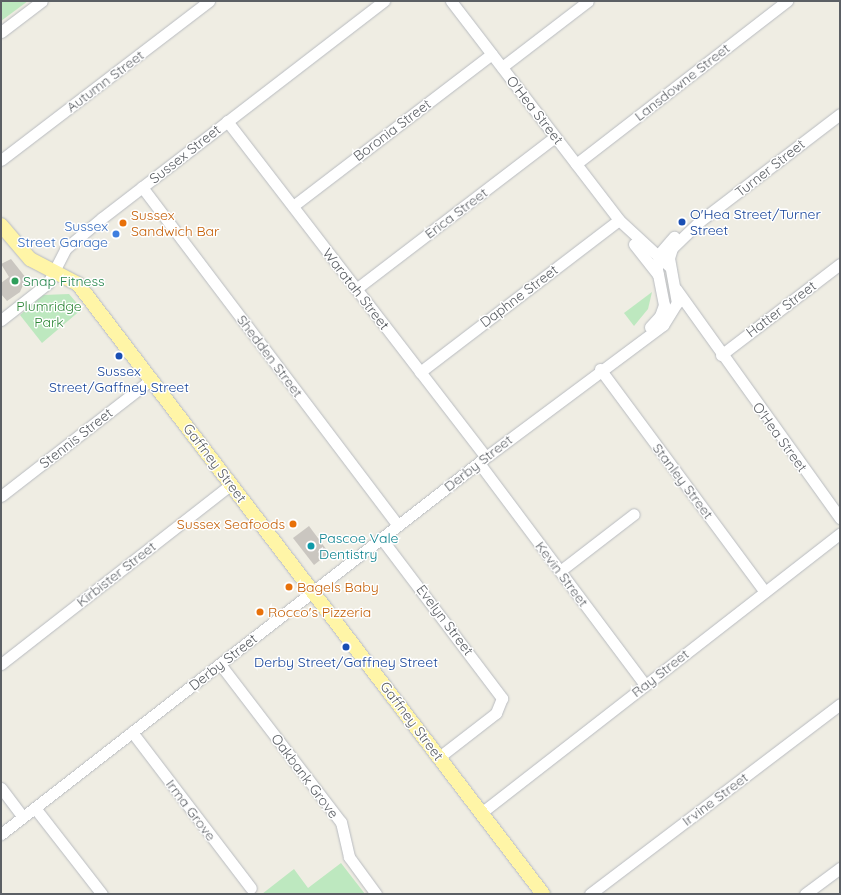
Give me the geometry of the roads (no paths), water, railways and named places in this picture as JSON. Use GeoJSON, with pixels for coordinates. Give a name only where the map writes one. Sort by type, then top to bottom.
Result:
{"type":"FeatureCollection","features":[{"type":"Feature","properties":{"kind":"main road","name":"Gaffney Street"},"geometry":{"type":"LineString","coordinates":[[1,225],[30,259],[77,282],[543,894]]}},
{"type":"Feature","properties":{"kind":"street"},"geometry":{"type":"LineString","coordinates":[[1,32],[42,1]]}},
{"type":"Feature","properties":{"kind":"street","name":"Autumn Street"},"geometry":{"type":"LineString","coordinates":[[1,160],[210,1]]}},
{"type":"Feature","properties":{"kind":"street","name":"Sussex Street"},"geometry":{"type":"LineString","coordinates":[[1,320],[44,286],[55,270],[65,249],[142,187],[384,1]]}},
{"type":"Feature","properties":{"kind":"street","name":"O'Hea Street"},"geometry":{"type":"LineString","coordinates":[[451,1],[619,220],[658,275]]}},
{"type":"Feature","properties":{"kind":"street"},"geometry":{"type":"LineString","coordinates":[[502,67],[588,1]]}},
{"type":"Feature","properties":{"kind":"street","name":"Lansdowne Street"},"geometry":{"type":"LineString","coordinates":[[576,164],[787,1]]}},
{"type":"Feature","properties":{"kind":"street","name":"Boronia Street"},"geometry":{"type":"LineString","coordinates":[[292,206],[492,54]]}},
{"type":"Feature","properties":{"kind":"street","name":"Turner Street"},"geometry":{"type":"LineString","coordinates":[[669,289],[672,248],[700,221],[840,114]]}},
{"type":"Feature","properties":{"kind":"street","name":"Waratah Street"},"geometry":{"type":"LineString","coordinates":[[228,121],[420,372],[482,460]]}},
{"type":"Feature","properties":{"kind":"street","name":"Erica Street"},"geometry":{"type":"LineString","coordinates":[[356,289],[555,137]]}},
{"type":"Feature","properties":{"kind":"street","name":"Shedden Street"},"geometry":{"type":"LineString","coordinates":[[142,187],[398,525]]}},
{"type":"Feature","properties":{"kind":"street","name":"O'Hea Street"},"geometry":{"type":"LineString","coordinates":[[619,220],[644,246],[659,254],[670,267]]}},
{"type":"Feature","properties":{"kind":"street","name":"Daphne Street"},"geometry":{"type":"LineString","coordinates":[[420,372],[619,220]]}},
{"type":"Feature","properties":{"kind":"street","name":"Turner Street"},"geometry":{"type":"LineString","coordinates":[[659,254],[681,231],[700,221]]}},
{"type":"Feature","properties":{"kind":"street"},"geometry":{"type":"LineString","coordinates":[[659,254],[658,275],[669,289]]}},
{"type":"Feature","properties":{"kind":"street","name":"Hatter Street"},"geometry":{"type":"LineString","coordinates":[[721,355],[840,264]]}},
{"type":"Feature","properties":{"kind":"street","name":"O'Hea Street"},"geometry":{"type":"LineString","coordinates":[[669,289],[716,341],[721,355]]}},
{"type":"Feature","properties":{"kind":"street","name":"O'Hea Street"},"geometry":{"type":"LineString","coordinates":[[669,289],[668,304],[690,319],[721,355],[840,518]]}},
{"type":"Feature","properties":{"kind":"street","name":"Derby Street"},"geometry":{"type":"LineString","coordinates":[[634,343],[660,316],[669,289]]}},
{"type":"Feature","properties":{"kind":"street","name":"Derby Street"},"geometry":{"type":"LineString","coordinates":[[1,834],[634,343],[663,325],[675,309]]}},
{"type":"Feature","properties":{"kind":"street","name":"Stanley Street"},"geometry":{"type":"LineString","coordinates":[[600,370],[765,592]]}},
{"type":"Feature","properties":{"kind":"street","name":"Stennis Street"},"geometry":{"type":"LineString","coordinates":[[1,496],[152,379]]}},
{"type":"Feature","properties":{"kind":"street","name":"Kevin Street"},"geometry":{"type":"LineString","coordinates":[[482,460],[560,571],[645,685]]}},
{"type":"Feature","properties":{"kind":"street","name":"Kirbister Street"},"geometry":{"type":"LineString","coordinates":[[1,664],[231,484]]}},
{"type":"Feature","properties":{"kind":"street"},"geometry":{"type":"LineString","coordinates":[[560,571],[634,514]]}},
{"type":"Feature","properties":{"kind":"street","name":"Ray Street"},"geometry":{"type":"LineString","coordinates":[[481,813],[840,534]]}},
{"type":"Feature","properties":{"kind":"street","name":"Evelyn Street"},"geometry":{"type":"LineString","coordinates":[[382,538],[498,690],[502,705],[439,757]]}},
{"type":"Feature","properties":{"kind":"street","name":"Oakbank Grove"},"geometry":{"type":"LineString","coordinates":[[220,664],[341,822],[349,857],[376,894]]}},
{"type":"Feature","properties":{"kind":"street","name":"Irvine Street"},"geometry":{"type":"LineString","coordinates":[[590,894],[840,704]]}},
{"type":"Feature","properties":{"kind":"street","name":"Irma Grove"},"geometry":{"type":"LineString","coordinates":[[132,732],[251,888]]}},
{"type":"Feature","properties":{"kind":"street"},"geometry":{"type":"LineString","coordinates":[[1,788],[23,817]]}},
{"type":"Feature","properties":{"kind":"street"},"geometry":{"type":"LineString","coordinates":[[35,808],[102,894]]}},
{"type":"Feature","properties":{"kind":"street"},"geometry":{"type":"LineString","coordinates":[[805,894],[840,868]]}},
{"type":"Feature","properties":{"kind":"place","name":"O'Hea Street/Turner Street"},"geometry":{"type":"Point","coordinates":[682,222]}},
{"type":"Feature","properties":{"kind":"place","name":"Sussex Sandwich Bar"},"geometry":{"type":"Point","coordinates":[123,223]}},
{"type":"Feature","properties":{"kind":"place","name":"Sussex Street Garage"},"geometry":{"type":"Point","coordinates":[116,234]}},
{"type":"Feature","properties":{"kind":"place","name":"Snap Fitness"},"geometry":{"type":"Point","coordinates":[15,281]}},
{"type":"Feature","properties":{"kind":"place","name":"Sussex Street/Gaffney Street"},"geometry":{"type":"Point","coordinates":[119,356]}},
{"type":"Feature","properties":{"kind":"place","name":"Sussex Seafoods"},"geometry":{"type":"Point","coordinates":[293,524]}},
{"type":"Feature","properties":{"kind":"place","name":"Pascoe Vale Dentistry"},"geometry":{"type":"Point","coordinates":[311,546]}},
{"type":"Feature","properties":{"kind":"place","name":"Bagels Baby"},"geometry":{"type":"Point","coordinates":[289,587]}},
{"type":"Feature","properties":{"kind":"place","name":"Rocco's Pizzeria"},"geometry":{"type":"Point","coordinates":[260,612]}},
{"type":"Feature","properties":{"kind":"place","name":"Derby Street/Gaffney Street"},"geometry":{"type":"Point","coordinates":[346,647]}},
{"type":"Feature","properties":{"kind":"park label","name":"Plumridge Park"},"geometry":{"type":"Point","coordinates":[49,314]}}]}
